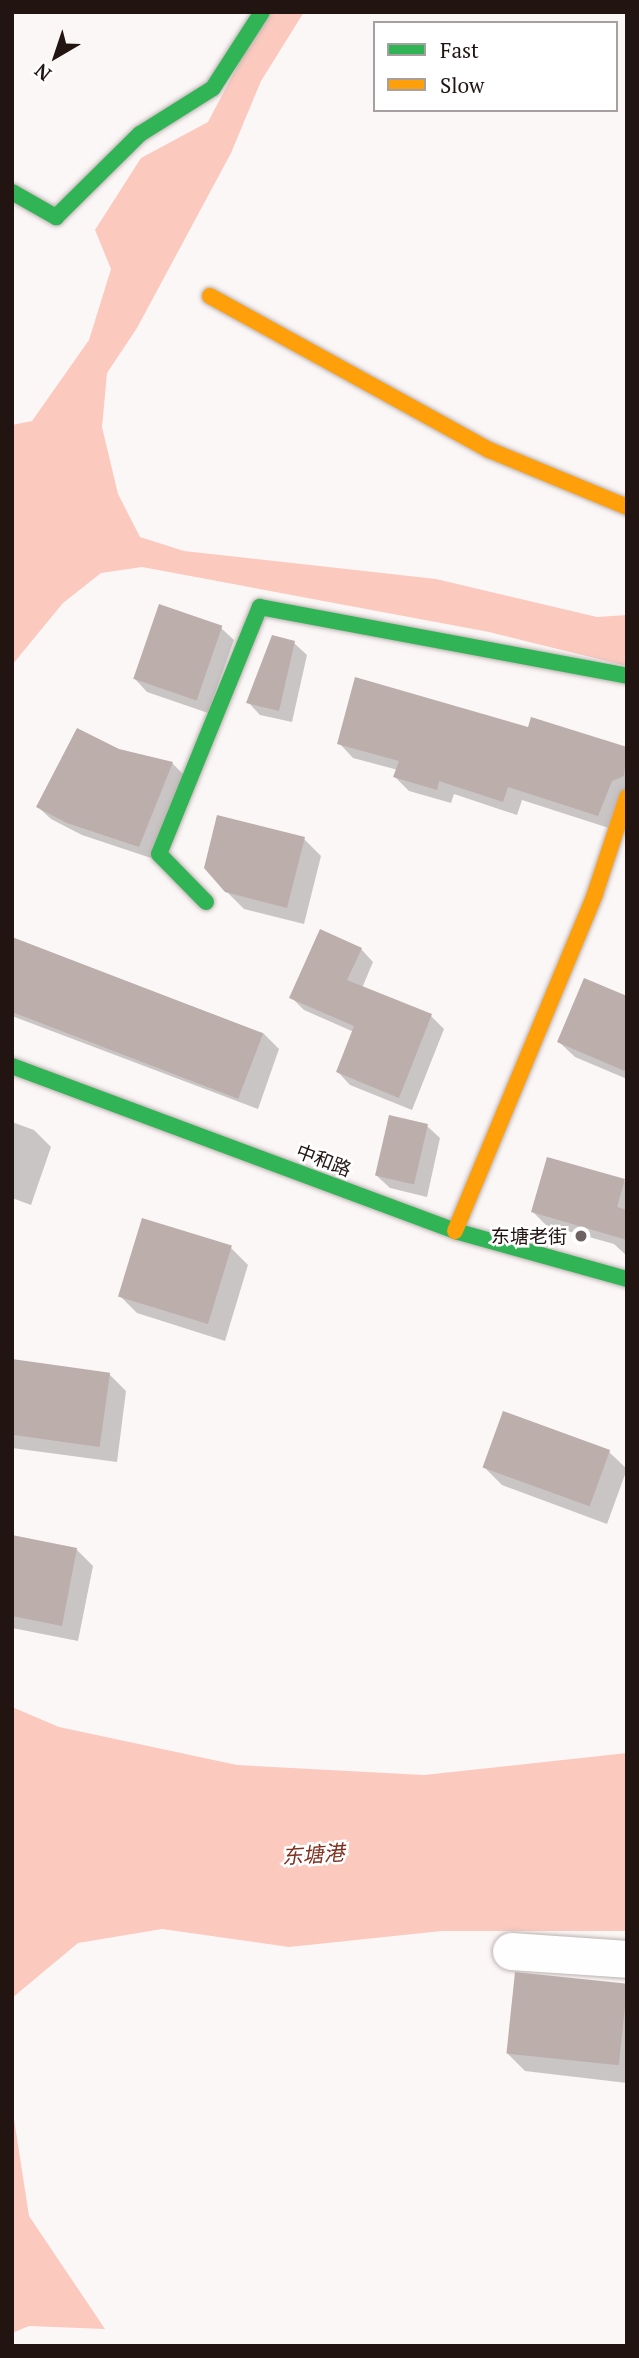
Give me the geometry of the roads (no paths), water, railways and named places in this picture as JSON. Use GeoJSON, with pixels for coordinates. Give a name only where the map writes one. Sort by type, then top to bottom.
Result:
{"type":"FeatureCollection","features":[{"type":"Feature","properties":{"kind":"street"},"geometry":{"type":"LineString","coordinates":[[12,192],[56,217],[140,134],[213,88],[262,12]]}},
{"type":"Feature","properties":{"kind":"street"},"geometry":{"type":"LineString","coordinates":[[210,296],[489,450],[627,507]]}},
{"type":"Feature","properties":{"kind":"street"},"geometry":{"type":"LineString","coordinates":[[206,902],[159,854],[260,607],[627,676]]}},
{"type":"Feature","properties":{"kind":"street"},"geometry":{"type":"LineString","coordinates":[[455,1231],[595,894],[627,797]]}},
{"type":"Feature","properties":{"kind":"street","name":"中和路"},"geometry":{"type":"LineString","coordinates":[[12,1066],[455,1231],[627,1279]]}},
{"type":"Feature","properties":{"kind":"street"},"geometry":{"type":"LineString","coordinates":[[511,1951],[627,1959]]}},
{"type":"Feature","properties":{"kind":"water"},"geometry":{"type":"Polygon","coordinates":[[[266,12],[304,12],[261,81],[231,153],[137,328],[107,373],[102,427],[118,494],[140,537],[184,551],[436,579],[597,617],[627,615],[627,666],[489,632],[142,567],[101,573],[63,603],[12,665],[12,425],[32,421],[89,340],[111,269],[95,230],[141,158],[208,122],[266,12]]]}},
{"type":"Feature","properties":{"kind":"water","name":"东塘港"},"geometry":{"type":"Polygon","coordinates":[[[12,1707],[59,1727],[237,1765],[424,1775],[627,1753],[627,1931],[442,1931],[289,1947],[162,1929],[78,1943],[12,1998],[12,1707]]]}},
{"type":"Feature","properties":{"kind":"water"},"geometry":{"type":"Polygon","coordinates":[[[12,2106],[29,2216],[105,2329],[29,2326],[12,2333],[12,2106]]]}},
{"type":"Feature","properties":{"kind":"place","name":"东塘老街"},"geometry":{"type":"Point","coordinates":[581,1236]}}]}
